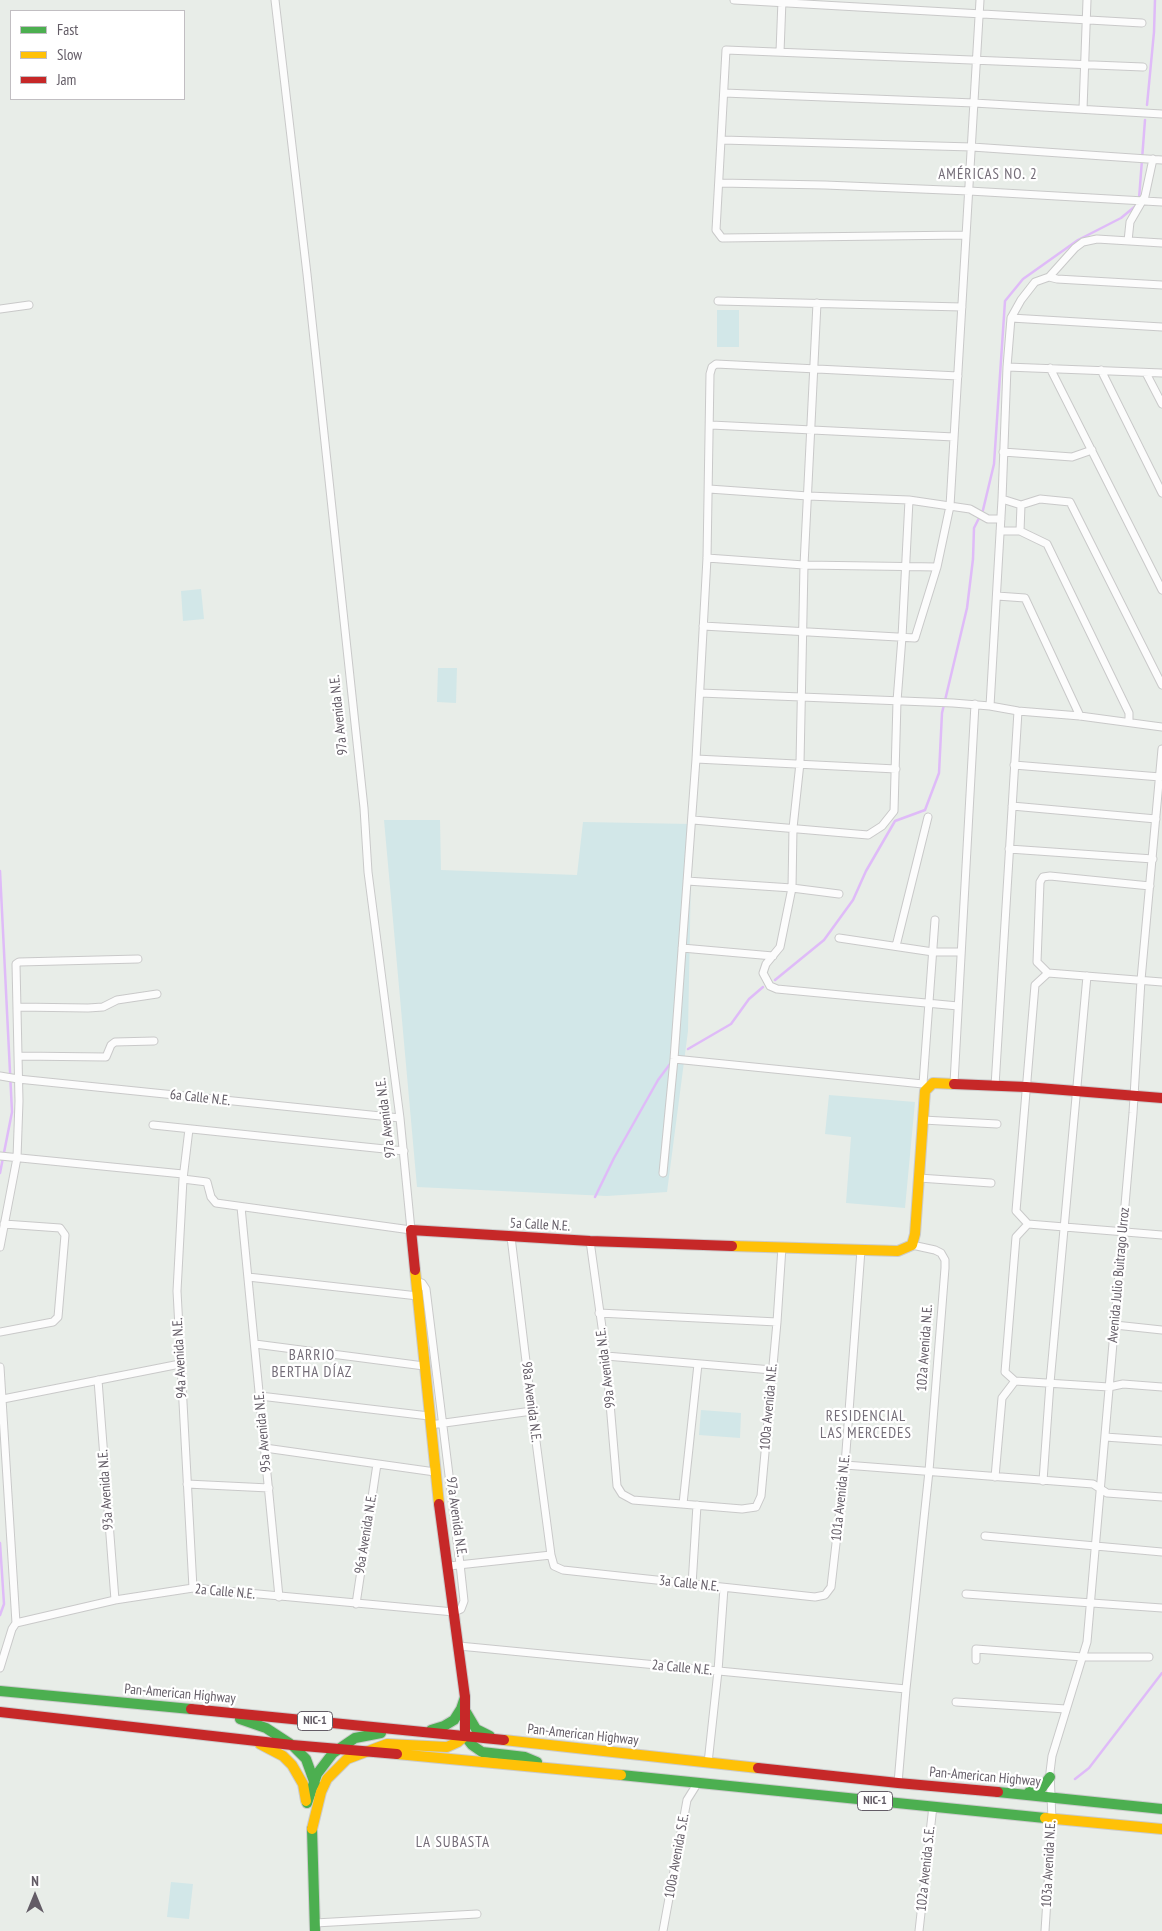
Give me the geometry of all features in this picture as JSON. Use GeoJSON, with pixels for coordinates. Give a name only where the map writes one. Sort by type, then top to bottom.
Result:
{"type":"FeatureCollection","features":[{"type":"Feature","properties":{"kind":"main road"},"geometry":{"type":"LineString","coordinates":[[912,1245],[915,1234],[925,1086],[933,1083],[1026,1087],[1162,1098]]}},
{"type":"Feature","properties":{"kind":"main road","name":"5a Calle N.E."},"geometry":{"type":"LineString","coordinates":[[411,1230],[590,1241],[861,1250],[898,1251],[912,1245]]}},
{"type":"Feature","properties":{"kind":"main road","name":"97a Avenida N.E."},"geometry":{"type":"LineString","coordinates":[[411,1230],[435,1472],[465,1697],[466,1736]]}},
{"type":"Feature","properties":{"kind":"main road","name":"Pan-American Highway"},"geometry":{"type":"LineString","coordinates":[[0,1691],[466,1736],[898,1783],[1050,1796],[1162,1809]]}},
{"type":"Feature","properties":{"kind":"main road"},"geometry":{"type":"LineString","coordinates":[[307,1802],[314,1780],[325,1762],[348,1742],[365,1735],[422,1732],[437,1729],[449,1723],[457,1716],[465,1697]]}},
{"type":"Feature","properties":{"kind":"main road"},"geometry":{"type":"LineString","coordinates":[[208,1711],[266,1728],[292,1745],[306,1759],[319,1801]]}},
{"type":"Feature","properties":{"kind":"main road","name":"NIC-1"},"geometry":{"type":"LineString","coordinates":[[0,1712],[292,1745],[545,1767],[697,1784],[933,1806],[1052,1820],[1162,1829]]}},
{"type":"Feature","properties":{"kind":"main road"},"geometry":{"type":"LineString","coordinates":[[466,1712],[476,1729],[487,1735],[507,1741]]}},
{"type":"Feature","properties":{"kind":"main road"},"geometry":{"type":"LineString","coordinates":[[312,1829],[323,1787],[332,1773],[348,1759],[392,1744],[447,1747],[466,1736],[472,1745],[482,1752],[529,1758],[545,1767]]}},
{"type":"Feature","properties":{"kind":"main road"},"geometry":{"type":"LineString","coordinates":[[251,1740],[276,1752],[292,1765],[303,1784],[312,1829],[315,1927]]}},
{"type":"Feature","properties":{"kind":"main road"},"geometry":{"type":"LineString","coordinates":[[1008,1792],[1037,1790],[1044,1786],[1050,1777]]}},
{"type":"Feature","properties":{"kind":"street","name":"97a Avenida N.E."},"geometry":{"type":"LineString","coordinates":[[275,0],[364,808],[368,872],[404,1151],[411,1230]]}},
{"type":"Feature","properties":{"kind":"street"},"geometry":{"type":"LineString","coordinates":[[734,0],[1142,23]]}},
{"type":"Feature","properties":{"kind":"street"},"geometry":{"type":"LineString","coordinates":[[703,626],[915,638],[936,567],[950,506],[980,0]]}},
{"type":"Feature","properties":{"kind":"street"},"geometry":{"type":"LineString","coordinates":[[1082,109],[1087,0]]}},
{"type":"Feature","properties":{"kind":"street"},"geometry":{"type":"LineString","coordinates":[[780,52],[782,2]]}},
{"type":"Feature","properties":{"kind":"street"},"geometry":{"type":"LineString","coordinates":[[966,235],[722,238],[716,230],[726,50],[1143,67]]}},
{"type":"Feature","properties":{"kind":"street"},"geometry":{"type":"LineString","coordinates":[[724,93],[974,103],[1162,114]]}},
{"type":"Feature","properties":{"kind":"street"},"geometry":{"type":"LineString","coordinates":[[722,140],[972,148],[1162,160]]}},
{"type":"Feature","properties":{"kind":"street"},"geometry":{"type":"LineString","coordinates":[[1128,241],[1130,222],[1142,201],[1149,160]]}},
{"type":"Feature","properties":{"kind":"street"},"geometry":{"type":"LineString","coordinates":[[719,183],[969,191],[1162,202]]}},
{"type":"Feature","properties":{"kind":"street"},"geometry":{"type":"LineString","coordinates":[[990,706],[1011,318],[1021,300],[1035,282],[1048,277],[1083,242],[1097,239],[1162,243]]}},
{"type":"Feature","properties":{"kind":"street"},"geometry":{"type":"LineString","coordinates":[[1048,277],[1162,285]]}},
{"type":"Feature","properties":{"kind":"street"},"geometry":{"type":"LineString","coordinates":[[718,301],[962,307]]}},
{"type":"Feature","properties":{"kind":"street"},"geometry":{"type":"LineString","coordinates":[[818,303],[804,565],[800,763],[793,828],[792,888],[780,947],[766,964],[763,973],[770,986],[777,989],[958,1006]]}},
{"type":"Feature","properties":{"kind":"street"},"geometry":{"type":"LineString","coordinates":[[0,309],[30,304]]}},
{"type":"Feature","properties":{"kind":"street"},"geometry":{"type":"LineString","coordinates":[[1011,318],[1162,327]]}},
{"type":"Feature","properties":{"kind":"street"},"geometry":{"type":"LineString","coordinates":[[663,1173],[693,820],[707,558],[711,425],[710,374],[712,367],[716,364],[958,376]]}},
{"type":"Feature","properties":{"kind":"street"},"geometry":{"type":"LineString","coordinates":[[1007,367],[1162,373]]}},
{"type":"Feature","properties":{"kind":"street"},"geometry":{"type":"LineString","coordinates":[[1050,368],[1162,590]]}},
{"type":"Feature","properties":{"kind":"street"},"geometry":{"type":"LineString","coordinates":[[1100,370],[1162,493]]}},
{"type":"Feature","properties":{"kind":"street"},"geometry":{"type":"LineString","coordinates":[[1146,373],[1162,404]]}},
{"type":"Feature","properties":{"kind":"street"},"geometry":{"type":"LineString","coordinates":[[711,425],[954,437]]}},
{"type":"Feature","properties":{"kind":"street"},"geometry":{"type":"LineString","coordinates":[[1003,452],[1072,457],[1092,450]]}},
{"type":"Feature","properties":{"kind":"street"},"geometry":{"type":"LineString","coordinates":[[709,489],[808,496],[909,500],[970,509],[988,518],[1001,519]]}},
{"type":"Feature","properties":{"kind":"street"},"geometry":{"type":"LineString","coordinates":[[1002,499],[1021,505],[1040,499],[1070,502],[1162,685]]}},
{"type":"Feature","properties":{"kind":"street"},"geometry":{"type":"LineString","coordinates":[[693,820],[868,835],[882,826],[894,811],[897,701],[909,500]]}},
{"type":"Feature","properties":{"kind":"street"},"geometry":{"type":"LineString","coordinates":[[1020,532],[1021,505]]}},
{"type":"Feature","properties":{"kind":"street"},"geometry":{"type":"LineString","coordinates":[[1000,531],[1020,532],[1047,544],[1129,713],[1129,722]]}},
{"type":"Feature","properties":{"kind":"street"},"geometry":{"type":"LineString","coordinates":[[707,558],[804,565],[936,567]]}},
{"type":"Feature","properties":{"kind":"street"},"geometry":{"type":"LineString","coordinates":[[997,596],[1025,598],[1080,716]]}},
{"type":"Feature","properties":{"kind":"street"},"geometry":{"type":"LineString","coordinates":[[700,693],[975,704],[1018,711],[1080,716],[1162,727]]}},
{"type":"Feature","properties":{"kind":"street"},"geometry":{"type":"LineString","coordinates":[[954,1084],[975,704]]}},
{"type":"Feature","properties":{"kind":"street"},"geometry":{"type":"LineString","coordinates":[[995,1086],[1018,711]]}},
{"type":"Feature","properties":{"kind":"street","name":"Avenida Julio Buitrago Urroz"},"geometry":{"type":"LineString","coordinates":[[1050,1796],[1052,1756],[1087,1642],[1135,1095],[1141,980],[1162,749]]}},
{"type":"Feature","properties":{"kind":"street"},"geometry":{"type":"LineString","coordinates":[[696,758],[896,769]]}},
{"type":"Feature","properties":{"kind":"street"},"geometry":{"type":"LineString","coordinates":[[1014,765],[1160,777]]}},
{"type":"Feature","properties":{"kind":"street"},"geometry":{"type":"LineString","coordinates":[[1012,806],[1156,819]]}},
{"type":"Feature","properties":{"kind":"street"},"geometry":{"type":"LineString","coordinates":[[896,946],[928,817]]}},
{"type":"Feature","properties":{"kind":"street"},"geometry":{"type":"LineString","coordinates":[[1009,849],[1153,859]]}},
{"type":"Feature","properties":{"kind":"street"},"geometry":{"type":"LineString","coordinates":[[1150,886],[1050,876],[1043,877],[1040,882],[1037,962],[1048,973],[1162,982]]}},
{"type":"Feature","properties":{"kind":"street"},"geometry":{"type":"LineString","coordinates":[[687,881],[792,888],[839,894]]}},
{"type":"Feature","properties":{"kind":"street"},"geometry":{"type":"LineString","coordinates":[[674,1059],[925,1086],[928,1004],[935,920]]}},
{"type":"Feature","properties":{"kind":"street"},"geometry":{"type":"LineString","coordinates":[[839,938],[933,952],[961,952]]}},
{"type":"Feature","properties":{"kind":"street"},"geometry":{"type":"LineString","coordinates":[[682,948],[774,956]]}},
{"type":"Feature","properties":{"kind":"street"},"geometry":{"type":"LineString","coordinates":[[0,1247],[17,1158],[18,1056],[16,966],[18,962],[138,959]]}},
{"type":"Feature","properties":{"kind":"street"},"geometry":{"type":"LineString","coordinates":[[1048,973],[1035,985],[1016,1211],[1028,1224],[1162,1235]]}},
{"type":"Feature","properties":{"kind":"street"},"geometry":{"type":"LineString","coordinates":[[1043,1480],[1087,976]]}},
{"type":"Feature","properties":{"kind":"street"},"geometry":{"type":"LineString","coordinates":[[16,1007],[103,1007],[117,1000],[157,994]]}},
{"type":"Feature","properties":{"kind":"street"},"geometry":{"type":"LineString","coordinates":[[18,1056],[106,1057],[111,1045],[115,1042],[154,1042]]}},
{"type":"Feature","properties":{"kind":"street","name":"6a Calle N.E."},"geometry":{"type":"LineString","coordinates":[[0,1076],[400,1118]]}},
{"type":"Feature","properties":{"kind":"street"},"geometry":{"type":"LineString","coordinates":[[923,1120],[997,1124]]}},
{"type":"Feature","properties":{"kind":"street"},"geometry":{"type":"LineString","coordinates":[[153,1125],[404,1151]]}},
{"type":"Feature","properties":{"kind":"street","name":"94a Avenida N.E."},"geometry":{"type":"LineString","coordinates":[[189,1129],[183,1177],[177,1291],[192,1588]]}},
{"type":"Feature","properties":{"kind":"street"},"geometry":{"type":"LineString","coordinates":[[4,1156],[183,1177]]}},
{"type":"Feature","properties":{"kind":"street","name":"5a Calle N.E."},"geometry":{"type":"LineString","coordinates":[[183,1177],[207,1182],[214,1202],[241,1208],[411,1230]]}},
{"type":"Feature","properties":{"kind":"street"},"geometry":{"type":"LineString","coordinates":[[919,1178],[991,1183]]}},
{"type":"Feature","properties":{"kind":"street","name":"95a Avenida N.E."},"geometry":{"type":"LineString","coordinates":[[241,1208],[279,1597]]}},
{"type":"Feature","properties":{"kind":"street"},"geometry":{"type":"LineString","coordinates":[[0,1332],[55,1321],[59,1316],[64,1231],[60,1228],[4,1224]]}},
{"type":"Feature","properties":{"kind":"street"},"geometry":{"type":"LineString","coordinates":[[1028,1224],[1016,1237],[1005,1372],[1015,1381],[1110,1387],[1123,1384],[1162,1387]]}},
{"type":"Feature","properties":{"kind":"street","name":"98a Avenida N.E."},"geometry":{"type":"LineString","coordinates":[[511,1237],[532,1411],[554,1566]]}},
{"type":"Feature","properties":{"kind":"street","name":"99a Avenida N.E."},"geometry":{"type":"LineString","coordinates":[[590,1241],[606,1356],[617,1486],[622,1494],[632,1500],[683,1504]]}},
{"type":"Feature","properties":{"kind":"street","name":"102a Avenida N.E."},"geometry":{"type":"LineString","coordinates":[[898,1783],[929,1471],[945,1260],[935,1250],[912,1245]]}},
{"type":"Feature","properties":{"kind":"street","name":"100a Avenida N.E."},"geometry":{"type":"LineString","coordinates":[[697,1505],[742,1509],[756,1507],[761,1496],[778,1322],[782,1247]]}},
{"type":"Feature","properties":{"kind":"street","name":"101a Avenida N.E."},"geometry":{"type":"LineString","coordinates":[[825,1595],[831,1587],[845,1465],[861,1250]]}},
{"type":"Feature","properties":{"kind":"street"},"geometry":{"type":"LineString","coordinates":[[248,1277],[418,1296]]}},
{"type":"Feature","properties":{"kind":"street"},"geometry":{"type":"LineString","coordinates":[[416,1282],[422,1283],[426,1289],[460,1564],[464,1601],[461,1609],[454,1612]]}},
{"type":"Feature","properties":{"kind":"street"},"geometry":{"type":"LineString","coordinates":[[599,1313],[778,1322]]}},
{"type":"Feature","properties":{"kind":"street"},"geometry":{"type":"LineString","coordinates":[[1115,1325],[1162,1330]]}},
{"type":"Feature","properties":{"kind":"street"},"geometry":{"type":"LineString","coordinates":[[255,1344],[424,1366]]}},
{"type":"Feature","properties":{"kind":"street"},"geometry":{"type":"LineString","coordinates":[[606,1356],[772,1370]]}},
{"type":"Feature","properties":{"kind":"street"},"geometry":{"type":"LineString","coordinates":[[3,1399],[180,1364]]}},
{"type":"Feature","properties":{"kind":"street"},"geometry":{"type":"LineString","coordinates":[[692,1584],[697,1505],[683,1504],[698,1364]]}},
{"type":"Feature","properties":{"kind":"street"},"geometry":{"type":"LineString","coordinates":[[0,1367],[16,1623],[12,1629],[0,1668]]}},
{"type":"Feature","properties":{"kind":"street","name":"93a Avenida N.E."},"geometry":{"type":"LineString","coordinates":[[98,1380],[115,1600]]}},
{"type":"Feature","properties":{"kind":"street"},"geometry":{"type":"LineString","coordinates":[[995,1477],[1002,1398],[1015,1381]]}},
{"type":"Feature","properties":{"kind":"street"},"geometry":{"type":"LineString","coordinates":[[260,1396],[443,1424],[532,1411]]}},
{"type":"Feature","properties":{"kind":"street"},"geometry":{"type":"LineString","coordinates":[[1105,1437],[1162,1441]]}},
{"type":"Feature","properties":{"kind":"street"},"geometry":{"type":"LineString","coordinates":[[265,1448],[435,1472]]}},
{"type":"Feature","properties":{"kind":"street","name":"96a Avenida N.E."},"geometry":{"type":"LineString","coordinates":[[356,1604],[377,1464]]}},
{"type":"Feature","properties":{"kind":"street"},"geometry":{"type":"LineString","coordinates":[[845,1465],[1093,1484],[1108,1493],[1162,1497]]}},
{"type":"Feature","properties":{"kind":"street"},"geometry":{"type":"LineString","coordinates":[[187,1484],[269,1488]]}},
{"type":"Feature","properties":{"kind":"street"},"geometry":{"type":"LineString","coordinates":[[985,1536],[1162,1552]]}},
{"type":"Feature","properties":{"kind":"street"},"geometry":{"type":"LineString","coordinates":[[449,1566],[551,1555]]}},
{"type":"Feature","properties":{"kind":"street","name":"3a Calle N.E."},"geometry":{"type":"LineString","coordinates":[[554,1566],[563,1570],[724,1588],[815,1597],[825,1595]]}},
{"type":"Feature","properties":{"kind":"street","name":"2a Calle N.E."},"geometry":{"type":"LineString","coordinates":[[16,1623],[115,1600],[192,1588],[454,1612]]}},
{"type":"Feature","properties":{"kind":"street"},"geometry":{"type":"LineString","coordinates":[[708,1763],[718,1671],[724,1588]]}},
{"type":"Feature","properties":{"kind":"street"},"geometry":{"type":"LineString","coordinates":[[966,1594],[1162,1608]]}},
{"type":"Feature","properties":{"kind":"street","name":"2a Calle N.E."},"geometry":{"type":"LineString","coordinates":[[459,1646],[906,1689]]}},
{"type":"Feature","properties":{"kind":"street"},"geometry":{"type":"LineString","coordinates":[[976,1660],[976,1649],[1083,1657],[1149,1657]]}},
{"type":"Feature","properties":{"kind":"street"},"geometry":{"type":"LineString","coordinates":[[956,1702],[1066,1709]]}},
{"type":"Feature","properties":{"kind":"street","name":"100a Avenida S.E."},"geometry":{"type":"LineString","coordinates":[[663,1931],[687,1800],[697,1784]]}},
{"type":"Feature","properties":{"kind":"street","name":"103a Avenida N.E."},"geometry":{"type":"LineString","coordinates":[[1045,1931],[1052,1820],[1050,1796]]}},
{"type":"Feature","properties":{"kind":"street","name":"102a Avenida S.E."},"geometry":{"type":"LineString","coordinates":[[919,1931],[933,1806]]}},
{"type":"Feature","properties":{"kind":"street"},"geometry":{"type":"LineString","coordinates":[[315,1927],[477,1914]]}},
{"type":"Feature","properties":{"kind":"shaded area"},"geometry":{"type":"Polygon","coordinates":[[[717,310],[739,310],[739,347],[717,347],[717,310]]]}},
{"type":"Feature","properties":{"kind":"shaded area"},"geometry":{"type":"Polygon","coordinates":[[[201,589],[204,619],[183,621],[181,591],[201,589]]]}},
{"type":"Feature","properties":{"kind":"shaded area"},"geometry":{"type":"Polygon","coordinates":[[[438,668],[457,668],[456,703],[437,702],[438,668]]]}},
{"type":"Feature","properties":{"kind":"shaded area"},"geometry":{"type":"Polygon","coordinates":[[[384,820],[440,820],[441,870],[577,875],[583,822],[692,824],[688,1031],[667,1192],[607,1196],[417,1187],[384,820]]]}},
{"type":"Feature","properties":{"kind":"shaded area"},"geometry":{"type":"Polygon","coordinates":[[[829,1095],[915,1102],[905,1208],[846,1203],[851,1137],[825,1134],[829,1095]]]}},
{"type":"Feature","properties":{"kind":"shaded area"},"geometry":{"type":"Polygon","coordinates":[[[701,1410],[741,1413],[740,1438],[699,1435],[701,1410]]]}},
{"type":"Feature","properties":{"kind":"shaded area"},"geometry":{"type":"Polygon","coordinates":[[[171,1882],[193,1884],[189,1919],[167,1917],[171,1882]]]}},
{"type":"Feature","properties":{"kind":"waterway"},"geometry":{"type":"LineString","coordinates":[[1147,105],[1155,0]]}},
{"type":"Feature","properties":{"kind":"waterway"},"geometry":{"type":"LineString","coordinates":[[1139,199],[1145,120]]}},
{"type":"Feature","properties":{"kind":"waterway"},"geometry":{"type":"LineString","coordinates":[[775,980],[824,940],[853,900],[866,871],[895,821],[925,810],[939,773],[942,713],[967,608],[973,559],[974,528],[983,510],[994,464],[1005,301],[1023,279],[1078,240],[1121,218],[1138,204]]}},
{"type":"Feature","properties":{"kind":"waterway"},"geometry":{"type":"LineString","coordinates":[[0,871],[12,1112],[0,1173]]}},
{"type":"Feature","properties":{"kind":"waterway"},"geometry":{"type":"LineString","coordinates":[[688,1049],[731,1024],[749,999],[763,987]]}},
{"type":"Feature","properties":{"kind":"waterway"},"geometry":{"type":"LineString","coordinates":[[595,1197],[614,1158],[658,1080],[670,1064]]}},
{"type":"Feature","properties":{"kind":"waterway"},"geometry":{"type":"LineString","coordinates":[[0,1543],[4,1604],[0,1615]]}},
{"type":"Feature","properties":{"kind":"waterway"},"geometry":{"type":"LineString","coordinates":[[1075,1779],[1089,1768],[1162,1673]]}},
{"type":"Feature","properties":{"kind":"traffic: fast"},"geometry":{"type":"LineString","coordinates":[[0,1691],[191,1709]]}},
{"type":"Feature","properties":{"kind":"traffic: fast"},"geometry":{"type":"LineString","coordinates":[[431,1730],[444,1726],[454,1720],[461,1709],[465,1697]]}},
{"type":"Feature","properties":{"kind":"traffic: fast"},"geometry":{"type":"LineString","coordinates":[[466,1712],[476,1729],[490,1736]]}},
{"type":"Feature","properties":{"kind":"traffic: fast"},"geometry":{"type":"LineString","coordinates":[[240,1719],[266,1728],[292,1745],[306,1759],[315,1784]]}},
{"type":"Feature","properties":{"kind":"traffic: fast"},"geometry":{"type":"LineString","coordinates":[[307,1803],[317,1774],[333,1753],[355,1738],[381,1733]]}},
{"type":"Feature","properties":{"kind":"traffic: fast"},"geometry":{"type":"LineString","coordinates":[[465,1736],[472,1745],[482,1752],[525,1757],[537,1762]]}},
{"type":"Feature","properties":{"kind":"traffic: fast"},"geometry":{"type":"LineString","coordinates":[[621,1775],[1045,1818]]}},
{"type":"Feature","properties":{"kind":"traffic: fast"},"geometry":{"type":"LineString","coordinates":[[1029,1792],[1041,1789],[1050,1777]]}},
{"type":"Feature","properties":{"kind":"traffic: fast"},"geometry":{"type":"LineString","coordinates":[[998,1792],[1162,1809]]}},
{"type":"Feature","properties":{"kind":"traffic: fast"},"geometry":{"type":"LineString","coordinates":[[312,1829],[315,1931]]}},
{"type":"Feature","properties":{"kind":"traffic: slow"},"geometry":{"type":"LineString","coordinates":[[732,1246],[898,1251],[912,1245],[915,1234],[925,1091],[933,1083],[954,1084]]}},
{"type":"Feature","properties":{"kind":"traffic: slow"},"geometry":{"type":"LineString","coordinates":[[415,1270],[439,1504]]}},
{"type":"Feature","properties":{"kind":"traffic: slow"},"geometry":{"type":"LineString","coordinates":[[312,1829],[321,1792],[327,1779],[347,1759],[387,1744],[447,1747],[465,1736]]}},
{"type":"Feature","properties":{"kind":"traffic: slow"},"geometry":{"type":"LineString","coordinates":[[504,1740],[758,1768]]}},
{"type":"Feature","properties":{"kind":"traffic: slow"},"geometry":{"type":"LineString","coordinates":[[260,1744],[283,1756],[292,1765],[303,1784],[306,1801]]}},
{"type":"Feature","properties":{"kind":"traffic: slow"},"geometry":{"type":"LineString","coordinates":[[397,1754],[621,1775]]}},
{"type":"Feature","properties":{"kind":"traffic: slow"},"geometry":{"type":"LineString","coordinates":[[1045,1818],[1162,1829]]}},
{"type":"Feature","properties":{"kind":"traffic: jam"},"geometry":{"type":"LineString","coordinates":[[954,1084],[1026,1087],[1162,1098]]}},
{"type":"Feature","properties":{"kind":"traffic: jam"},"geometry":{"type":"LineString","coordinates":[[415,1270],[411,1230],[590,1241],[732,1246]]}},
{"type":"Feature","properties":{"kind":"traffic: jam"},"geometry":{"type":"LineString","coordinates":[[439,1504],[465,1697],[465,1736]]}},
{"type":"Feature","properties":{"kind":"traffic: jam"},"geometry":{"type":"LineString","coordinates":[[191,1709],[504,1740]]}},
{"type":"Feature","properties":{"kind":"traffic: jam"},"geometry":{"type":"LineString","coordinates":[[0,1712],[292,1745],[397,1754]]}},
{"type":"Feature","properties":{"kind":"traffic: jam"},"geometry":{"type":"LineString","coordinates":[[758,1768],[998,1792]]}},
{"type":"Feature","properties":{"kind":"district","name":"AMÉRICAS NO. 2"},"geometry":{"type":"Point","coordinates":[988,175]}},
{"type":"Feature","properties":{"kind":"district","name":"BARRIO BERTHA DÍAZ"},"geometry":{"type":"Point","coordinates":[312,1364]}},
{"type":"Feature","properties":{"kind":"district","name":"RESIDENCIAL LAS MERCEDES"},"geometry":{"type":"Point","coordinates":[866,1426]}},
{"type":"Feature","properties":{"kind":"district","name":"LA SUBASTA"},"geometry":{"type":"Point","coordinates":[453,1843]}}]}
